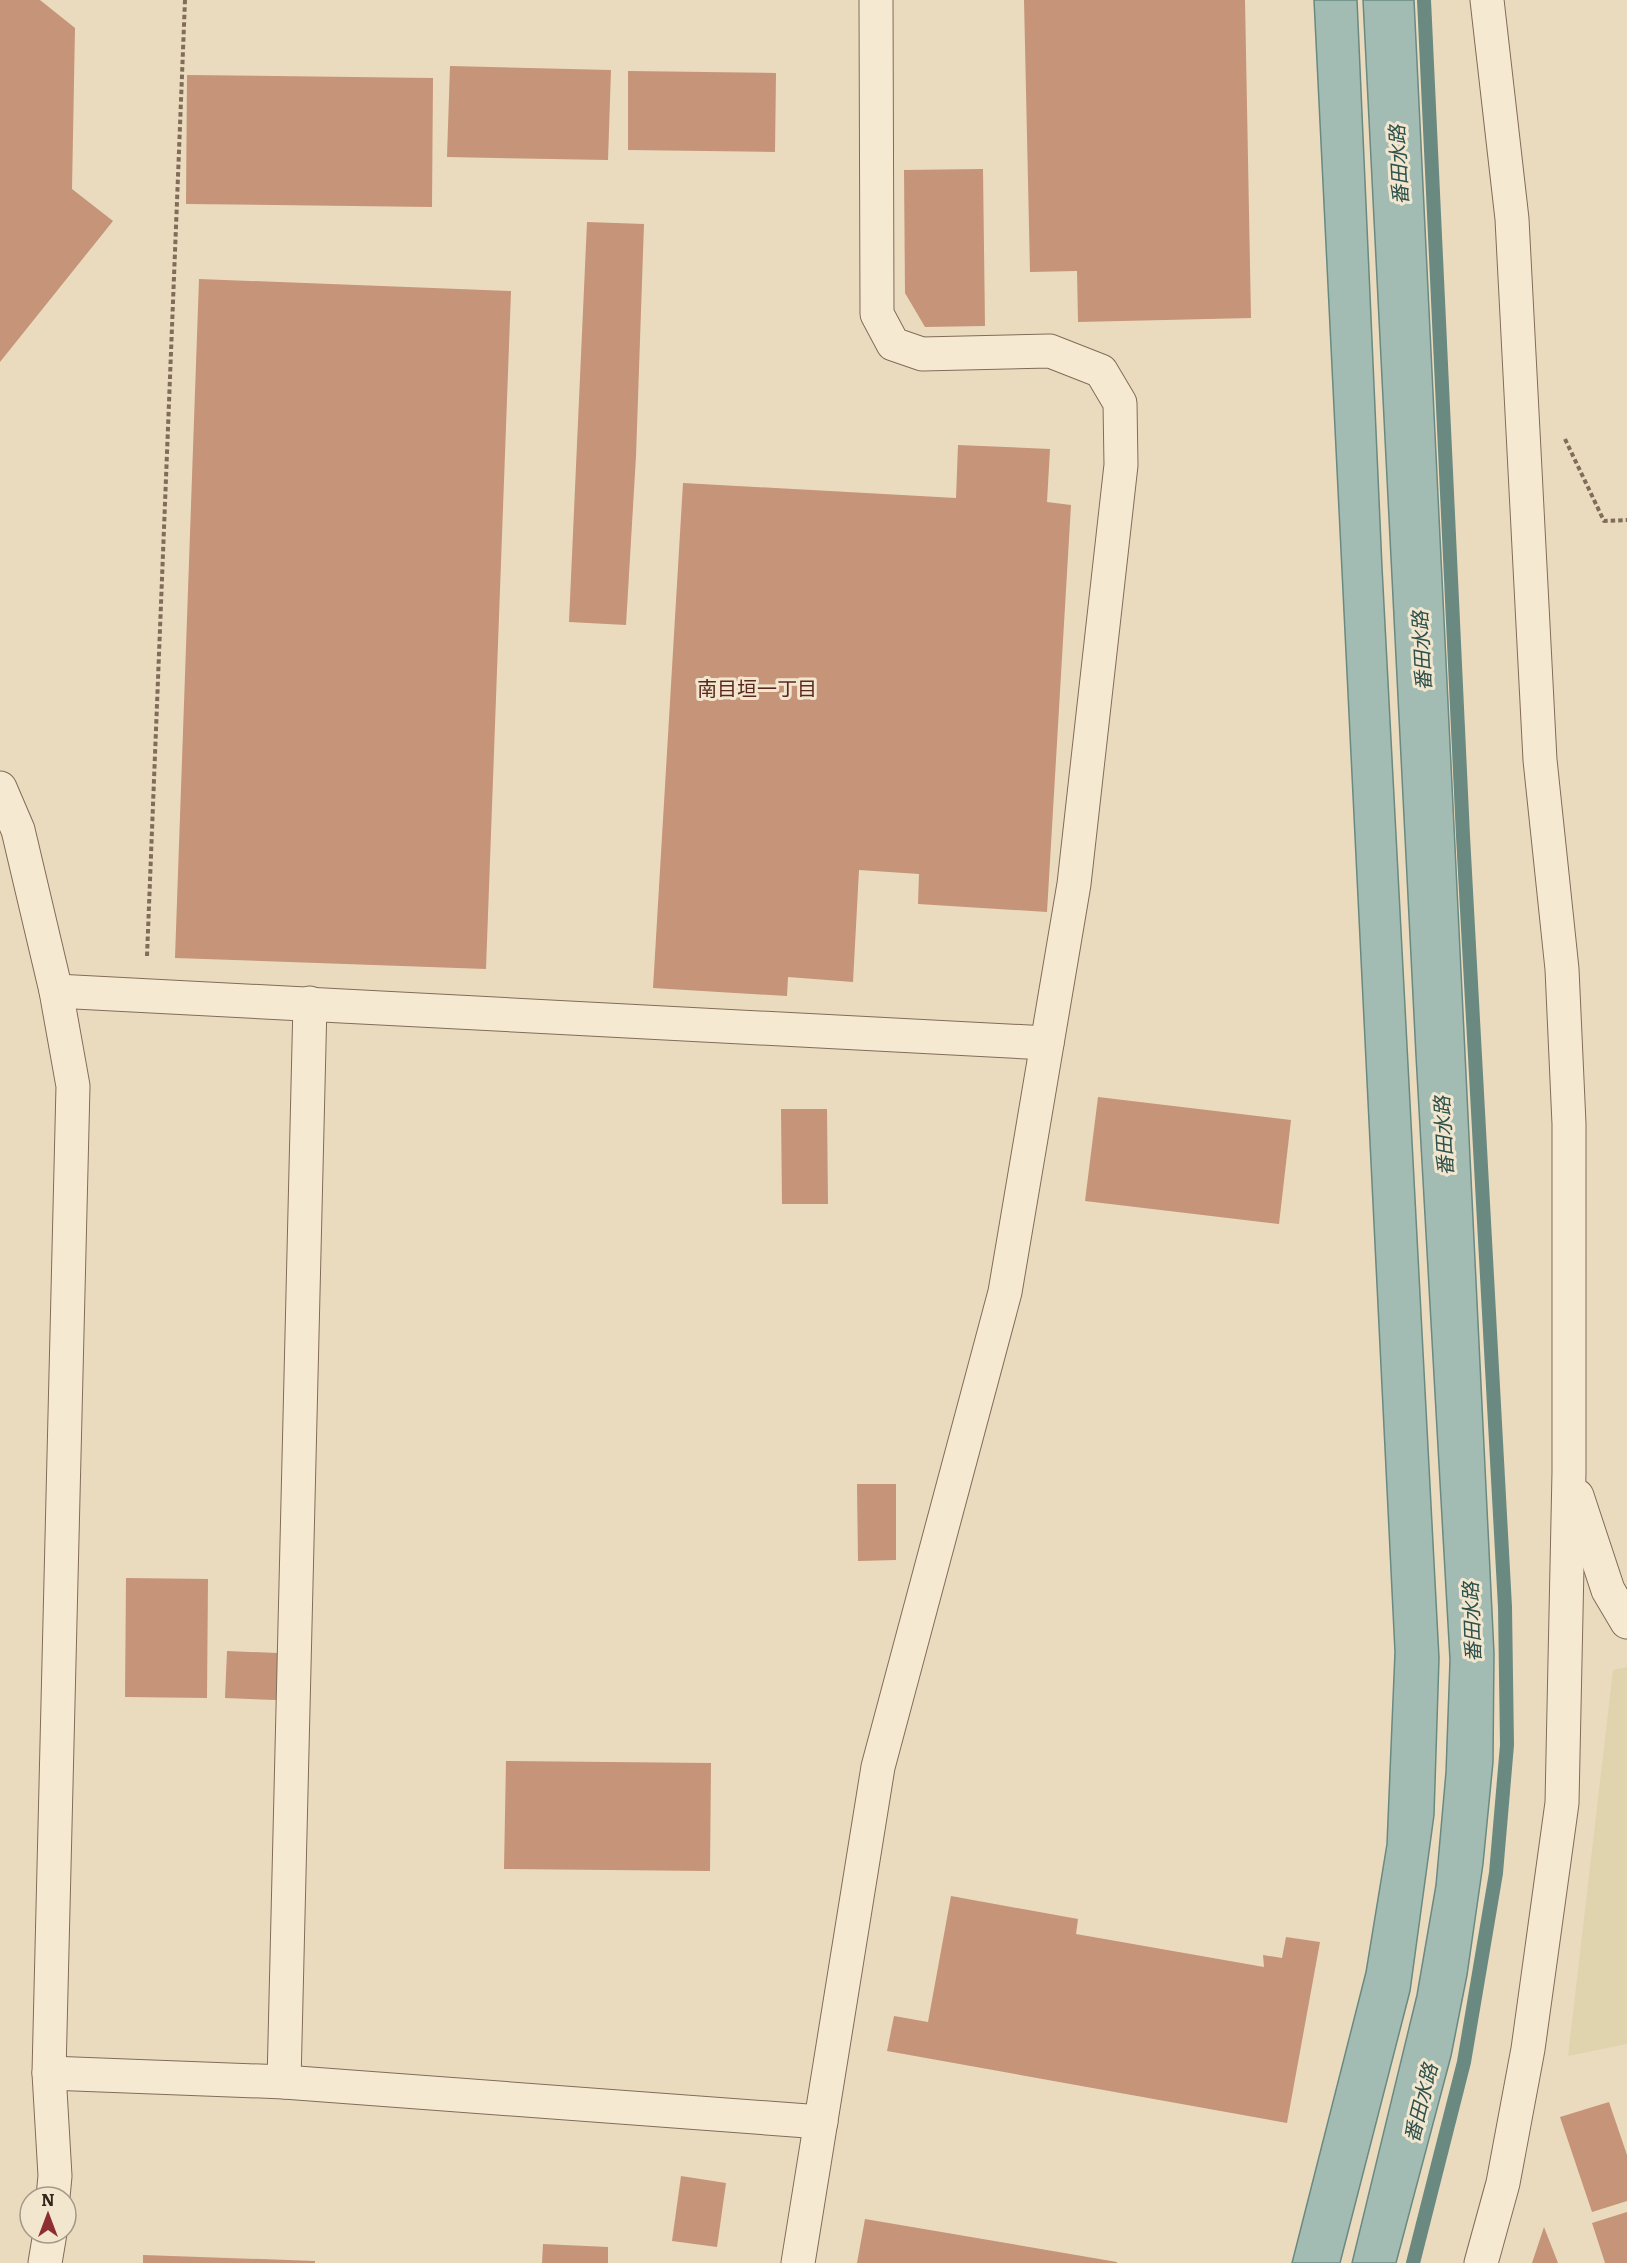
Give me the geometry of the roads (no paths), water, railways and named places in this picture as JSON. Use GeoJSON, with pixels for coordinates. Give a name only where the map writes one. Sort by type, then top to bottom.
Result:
{"type":"FeatureCollection","features":[{"type":"Feature","properties":{"kind":"street"},"geometry":{"type":"LineString","coordinates":[[798,2263],[878,1767],[1005,1292],[1074,884],[1121,465],[1120,403],[1101,371],[1050,351],[922,354],[893,344],[877,314],[876,0]]}},
{"type":"Feature","properties":{"kind":"street"},"geometry":{"type":"LineString","coordinates":[[1481,2263],[1503,2183],[1528,2049],[1562,1803],[1569,1472],[1569,1124],[1562,969],[1540,760],[1512,219],[1487,0]]}},
{"type":"Feature","properties":{"kind":"street"},"geometry":{"type":"LineString","coordinates":[[0,788],[18,830],[56,991],[73,1086],[49,2073],[54,2185]]}},
{"type":"Feature","properties":{"kind":"street"},"geometry":{"type":"LineString","coordinates":[[56,991],[1047,1042]]}},
{"type":"Feature","properties":{"kind":"street"},"geometry":{"type":"LineString","coordinates":[[284,2082],[310,1003]]}},
{"type":"Feature","properties":{"kind":"street"},"geometry":{"type":"LineString","coordinates":[[1569,1472],[1608,1590],[1627,1622]]}},
{"type":"Feature","properties":{"kind":"street"},"geometry":{"type":"LineString","coordinates":[[49,2073],[284,2082],[820,2121]]}},
{"type":"Feature","properties":{"kind":"street"},"geometry":{"type":"LineString","coordinates":[[45,2263],[48,2245]]}},
{"type":"Feature","properties":{"kind":"water"},"geometry":{"type":"Polygon","coordinates":[[[1314,0],[1357,0],[1382,567],[1439,1658],[1434,1815],[1410,1991],[1340,2263],[1292,2263],[1366,1972],[1387,1844],[1395,1652],[1314,0]]]}},
{"type":"Feature","properties":{"kind":"water","name":"番田水路"},"geometry":{"type":"Polygon","coordinates":[[[1363,0],[1414,0],[1494,1653],[1493,1762],[1483,1864],[1467,1975],[1451,2056],[1396,2263],[1352,2263],[1417,1995],[1436,1885],[1446,1772],[1450,1660],[1416,1056],[1363,0]]]}},
{"type":"Feature","properties":{"kind":"waterway"},"geometry":{"type":"LineString","coordinates":[[1413,2263],[1464,2062],[1496,1873],[1507,1745],[1505,1607],[1463,836],[1424,0]]}},
{"type":"Feature","properties":{"kind":"district","name":"南目垣一丁目"},"geometry":{"type":"Point","coordinates":[757,689]}}]}
